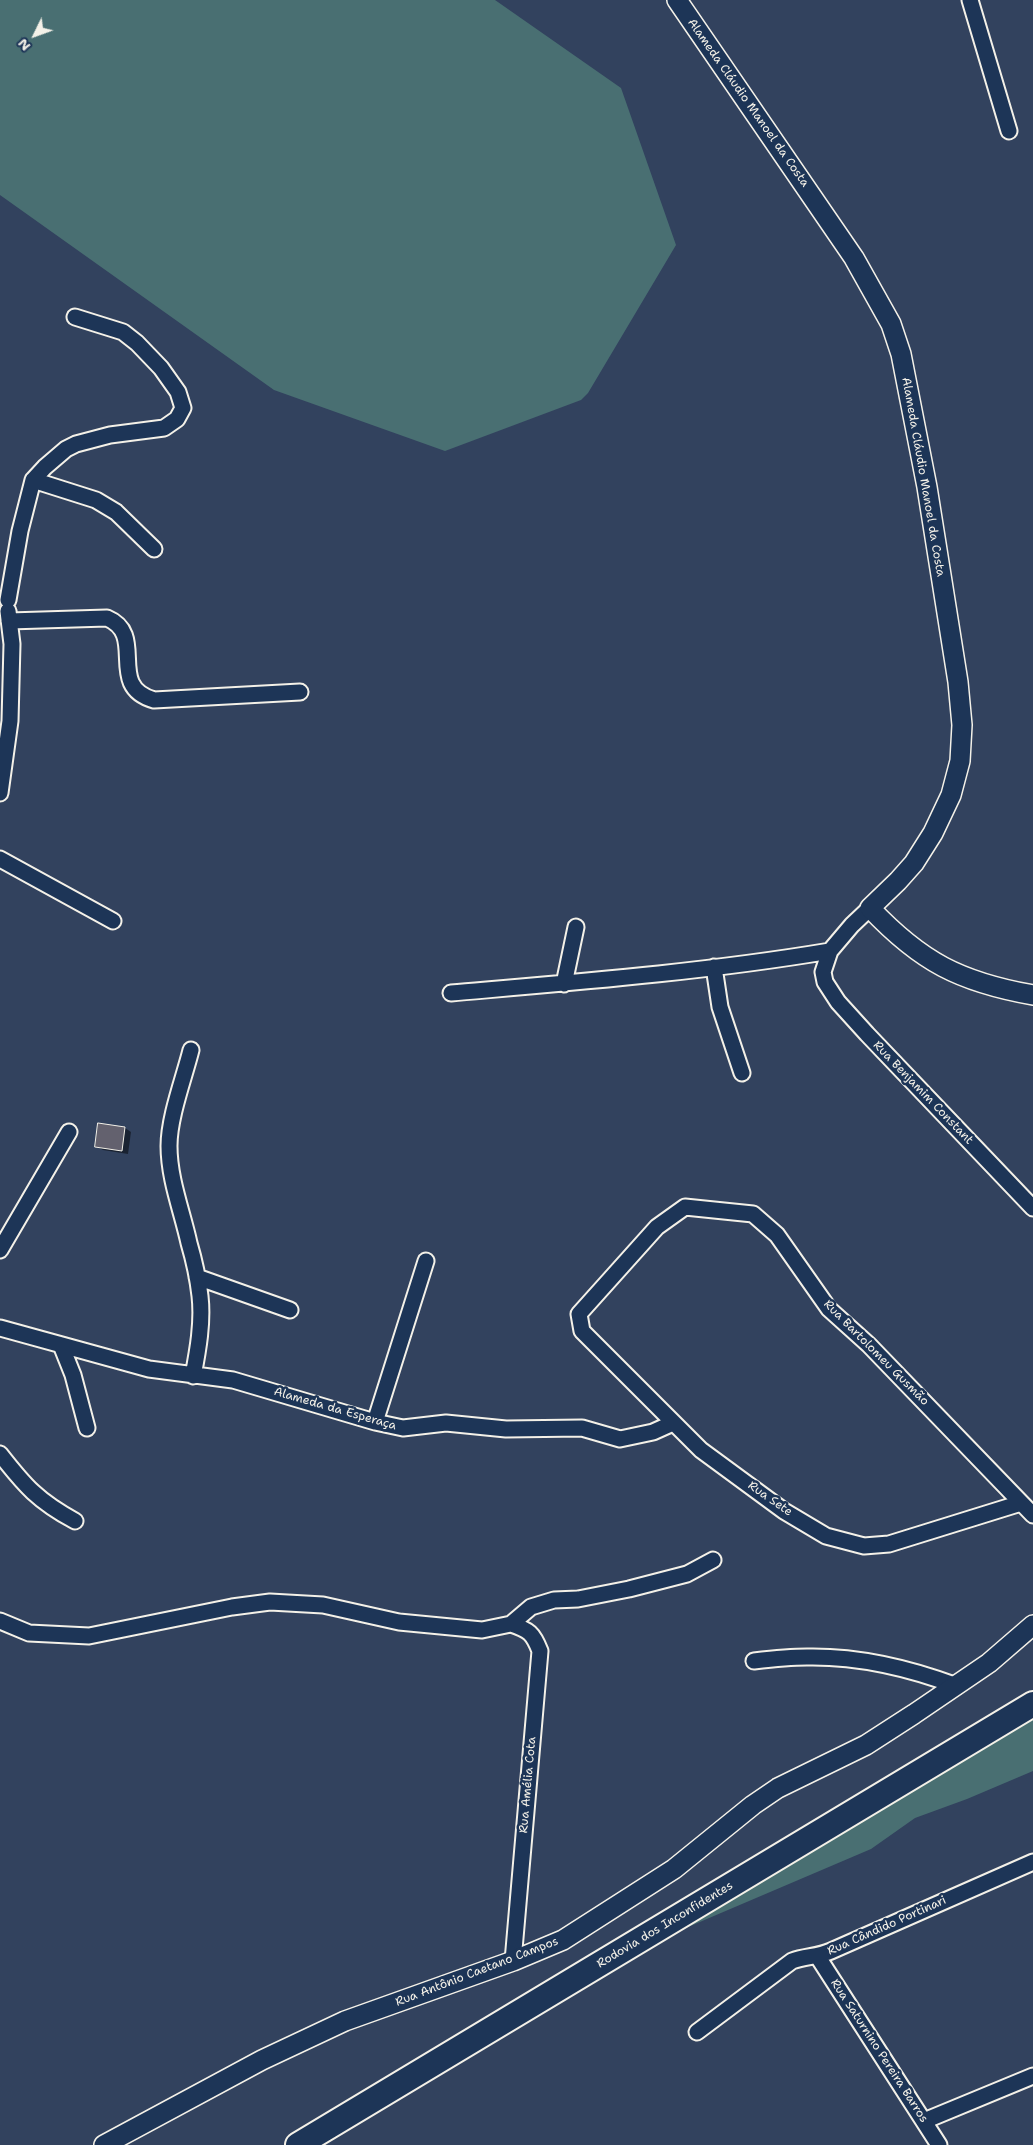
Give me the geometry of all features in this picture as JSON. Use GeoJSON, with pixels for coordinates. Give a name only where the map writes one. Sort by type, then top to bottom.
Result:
{"type":"FeatureCollection","features":[{"type":"Feature","properties":{"kind":"main road","name":"Rodovia dos Inconfidentes"},"geometry":{"type":"LineString","coordinates":[[298,2145],[1033,1704]]}},
{"type":"Feature","properties":{"kind":"street","name":"Alameda Cláudio Manoel da Costa"},"geometry":{"type":"LineString","coordinates":[[677,0],[854,258],[891,324],[901,354],[928,497],[958,682],[962,725],[960,760],[950,795],[933,832],[914,863],[852,925],[830,951],[823,972]]}},
{"type":"Feature","properties":{"kind":"street"},"geometry":{"type":"LineString","coordinates":[[970,0],[1009,131]]}},
{"type":"Feature","properties":{"kind":"street"},"geometry":{"type":"LineString","coordinates":[[0,793],[10,721],[12,644],[4,598],[33,480],[66,449],[76,444],[110,435],[164,428],[177,419],[182,408],[178,392],[161,368],[137,343],[123,332],[75,317]]}},
{"type":"Feature","properties":{"kind":"street"},"geometry":{"type":"LineString","coordinates":[[33,480],[96,500],[116,512],[154,549]]}},
{"type":"Feature","properties":{"kind":"street"},"geometry":{"type":"LineString","coordinates":[[9,621],[107,618],[116,622],[126,639],[130,682],[142,697],[154,700],[300,692]]}},
{"type":"Feature","properties":{"kind":"street"},"geometry":{"type":"LineString","coordinates":[[0,858],[113,921]]}},
{"type":"Feature","properties":{"kind":"street"},"geometry":{"type":"LineString","coordinates":[[870,908],[894,933],[929,960],[961,976],[989,986],[1033,995]]}},
{"type":"Feature","properties":{"kind":"street"},"geometry":{"type":"LineString","coordinates":[[564,984],[576,927]]}},
{"type":"Feature","properties":{"kind":"street"},"geometry":{"type":"LineString","coordinates":[[451,993],[564,984],[714,967],[830,951]]}},
{"type":"Feature","properties":{"kind":"street"},"geometry":{"type":"LineString","coordinates":[[714,967],[720,1007],[742,1073]]}},
{"type":"Feature","properties":{"kind":"street","name":"Rua Benjamim Constant"},"geometry":{"type":"LineString","coordinates":[[823,972],[825,982],[838,1002],[1033,1208]]}},
{"type":"Feature","properties":{"kind":"street"},"geometry":{"type":"LineString","coordinates":[[191,1050],[170,1131],[169,1146],[170,1165],[175,1190],[197,1277],[200,1297],[199,1332],[193,1376]]}},
{"type":"Feature","properties":{"kind":"street"},"geometry":{"type":"LineString","coordinates":[[0,1250],[69,1132]]}},
{"type":"Feature","properties":{"kind":"street","name":"Rua Bartolomeu Gusmão"},"geometry":{"type":"LineString","coordinates":[[579,1314],[657,1227],[685,1207],[753,1214],[777,1235],[829,1309],[869,1345],[1033,1515]]}},
{"type":"Feature","properties":{"kind":"street"},"geometry":{"type":"LineString","coordinates":[[375,1422],[426,1261]]}},
{"type":"Feature","properties":{"kind":"street"},"geometry":{"type":"LineString","coordinates":[[197,1277],[290,1310]]}},
{"type":"Feature","properties":{"kind":"street","name":"Rua Sete"},"geometry":{"type":"LineString","coordinates":[[579,1314],[582,1331],[701,1450],[784,1511],[826,1536],[864,1546],[889,1544],[1021,1503]]}},
{"type":"Feature","properties":{"kind":"street","name":"Alameda da Esperaça"},"geometry":{"type":"LineString","coordinates":[[0,1328],[149,1369],[233,1380],[375,1422],[403,1428],[446,1423],[506,1429],[582,1428],[620,1439],[653,1432],[673,1423]]}},
{"type":"Feature","properties":{"kind":"street"},"geometry":{"type":"LineString","coordinates":[[61,1345],[73,1375],[87,1428]]}},
{"type":"Feature","properties":{"kind":"street"},"geometry":{"type":"LineString","coordinates":[[0,1454],[23,1483],[42,1502],[74,1521]]}},
{"type":"Feature","properties":{"kind":"street"},"geometry":{"type":"LineString","coordinates":[[0,1621],[30,1632],[89,1636],[232,1607],[270,1602],[323,1605],[399,1622],[482,1630],[511,1624],[531,1607],[554,1600],[578,1599],[629,1589],[686,1574],[713,1560]]}},
{"type":"Feature","properties":{"kind":"street","name":"Rua Amélia Cota"},"geometry":{"type":"LineString","coordinates":[[511,1624],[524,1628],[534,1636],[540,1651],[513,1961]]}},
{"type":"Feature","properties":{"kind":"street","name":"Rua Antônio Caetano Campos"},"geometry":{"type":"LineString","coordinates":[[104,2145],[262,2060],[345,2021],[513,1961],[563,1940],[674,1869],[753,1805],[778,1788],[866,1744],[957,1686],[989,1663],[1033,1625]]}},
{"type":"Feature","properties":{"kind":"street"},"geometry":{"type":"LineString","coordinates":[[754,1661],[808,1657],[869,1662],[921,1672],[957,1686]]}},
{"type":"Feature","properties":{"kind":"street","name":"Rua Cândido Portinari"},"geometry":{"type":"LineString","coordinates":[[698,2032],[792,1961],[810,1956],[818,1956],[1033,1862]]}},
{"type":"Feature","properties":{"kind":"street","name":"Rua Saturnino Pereira Barros"},"geometry":{"type":"LineString","coordinates":[[818,1956],[939,2145]]}},
{"type":"Feature","properties":{"kind":"street"},"geometry":{"type":"LineString","coordinates":[[924,2121],[1033,2076]]}},
{"type":"Feature","properties":{"kind":"green space"},"geometry":{"type":"Polygon","coordinates":[[[0,0],[495,0],[621,88],[676,245],[588,393],[581,400],[445,451],[274,390],[0,195],[0,0]]]}},
{"type":"Feature","properties":{"kind":"green space"},"geometry":{"type":"Polygon","coordinates":[[[1033,1706],[1033,1771],[967,1799],[915,1818],[871,1849],[674,1933],[1033,1706]]]}},
{"type":"Feature","properties":{"kind":"building"},"geometry":{"type":"Polygon","coordinates":[[[98,1123],[125,1127],[122,1151],[95,1147],[98,1123]]]}}]}
